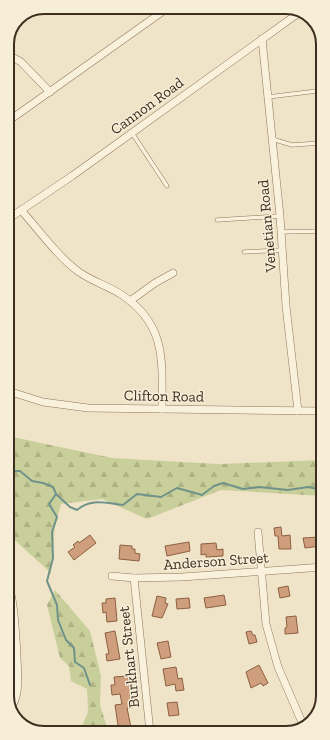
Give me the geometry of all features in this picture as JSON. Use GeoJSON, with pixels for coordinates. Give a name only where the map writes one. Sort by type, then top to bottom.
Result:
{"type":"FeatureCollection","features":[{"type":"Feature","properties":{"kind":"street"},"geometry":{"type":"LineString","coordinates":[[14,117],[159,14]]}},
{"type":"Feature","properties":{"kind":"street","name":"Cannon Road"},"geometry":{"type":"LineString","coordinates":[[14,215],[132,133],[295,15]]}},
{"type":"Feature","properties":{"kind":"street","name":"Venetian Road"},"geometry":{"type":"LineString","coordinates":[[262,40],[280,216],[286,306],[298,411]]}},
{"type":"Feature","properties":{"kind":"street"},"geometry":{"type":"LineString","coordinates":[[14,58],[21,62],[50,92]]}},
{"type":"Feature","properties":{"kind":"street"},"geometry":{"type":"LineString","coordinates":[[21,210],[78,271],[130,301],[142,313],[155,332],[162,357],[162,409]]}},
{"type":"Feature","properties":{"kind":"street"},"geometry":{"type":"LineString","coordinates":[[130,301],[166,276],[173,273]]}},
{"type":"Feature","properties":{"kind":"street","name":"Clifton Road"},"geometry":{"type":"LineString","coordinates":[[14,393],[43,402],[64,406],[316,411]]}},
{"type":"Feature","properties":{"kind":"street"},"geometry":{"type":"LineString","coordinates":[[258,532],[263,571],[266,624],[272,649],[302,722]]}},
{"type":"Feature","properties":{"kind":"street","name":"Anderson Street"},"geometry":{"type":"LineString","coordinates":[[112,576],[134,578],[316,567]]}},
{"type":"Feature","properties":{"kind":"street","name":"Burkhart Street"},"geometry":{"type":"LineString","coordinates":[[134,578],[149,726]]}},
{"type":"Feature","properties":{"kind":"street"},"geometry":{"type":"LineString","coordinates":[[14,624],[17,679],[17,693],[14,699]]}},
{"type":"Feature","properties":{"kind":"lane"},"geometry":{"type":"LineString","coordinates":[[268,97],[316,92]]}},
{"type":"Feature","properties":{"kind":"lane"},"geometry":{"type":"LineString","coordinates":[[132,133],[167,186]]}},
{"type":"Feature","properties":{"kind":"lane"},"geometry":{"type":"LineString","coordinates":[[272,139],[292,146],[316,143]]}},
{"type":"Feature","properties":{"kind":"lane"},"geometry":{"type":"LineString","coordinates":[[217,220],[280,216]]}},
{"type":"Feature","properties":{"kind":"lane"},"geometry":{"type":"LineString","coordinates":[[281,232],[316,231]]}},
{"type":"Feature","properties":{"kind":"lane"},"geometry":{"type":"LineString","coordinates":[[244,252],[282,250]]}},
{"type":"Feature","properties":{"kind":"green space"},"geometry":{"type":"Polygon","coordinates":[[[14,437],[112,458],[219,464],[316,460],[316,496],[221,490],[147,519],[102,499],[61,504],[55,526],[51,573],[14,540],[14,437]]]}},
{"type":"Feature","properties":{"kind":"green space"},"geometry":{"type":"Polygon","coordinates":[[[55,590],[90,631],[101,676],[100,705],[106,726],[82,726],[88,712],[87,689],[71,681],[69,666],[60,658],[47,605],[55,590]]]}},
{"type":"Feature","properties":{"kind":"building"},"geometry":{"type":"Polygon","coordinates":[[[281,527],[282,536],[290,535],[291,549],[279,549],[278,536],[275,536],[274,528],[281,527]]]}},
{"type":"Feature","properties":{"kind":"building"},"geometry":{"type":"Polygon","coordinates":[[[90,535],[96,543],[74,560],[68,552],[75,547],[73,545],[78,541],[79,543],[90,535]]]}},
{"type":"Feature","properties":{"kind":"building"},"geometry":{"type":"Polygon","coordinates":[[[316,537],[316,547],[305,548],[303,538],[316,537]]]}},
{"type":"Feature","properties":{"kind":"building"},"geometry":{"type":"Polygon","coordinates":[[[189,542],[190,551],[167,556],[165,546],[189,542]]]}},
{"type":"Feature","properties":{"kind":"building"},"geometry":{"type":"Polygon","coordinates":[[[216,543],[217,550],[223,549],[223,556],[206,557],[206,554],[201,555],[201,544],[216,543]]]}},
{"type":"Feature","properties":{"kind":"building"},"geometry":{"type":"Polygon","coordinates":[[[120,545],[132,546],[132,549],[135,549],[135,553],[140,554],[139,561],[119,559],[120,545]]]}},
{"type":"Feature","properties":{"kind":"building"},"geometry":{"type":"Polygon","coordinates":[[[288,586],[290,596],[280,598],[278,588],[288,586]]]}},
{"type":"Feature","properties":{"kind":"building"},"geometry":{"type":"Polygon","coordinates":[[[224,595],[226,605],[206,608],[204,598],[224,595]]]}},
{"type":"Feature","properties":{"kind":"building"},"geometry":{"type":"Polygon","coordinates":[[[157,596],[166,598],[165,603],[168,604],[162,618],[152,616],[157,596]]]}},
{"type":"Feature","properties":{"kind":"building"},"geometry":{"type":"Polygon","coordinates":[[[115,598],[117,621],[107,622],[106,612],[103,613],[102,603],[106,603],[106,599],[115,598]]]}},
{"type":"Feature","properties":{"kind":"building"},"geometry":{"type":"Polygon","coordinates":[[[189,598],[190,608],[177,609],[176,599],[189,598]]]}},
{"type":"Feature","properties":{"kind":"building"},"geometry":{"type":"Polygon","coordinates":[[[296,616],[298,633],[285,634],[285,628],[287,627],[286,617],[296,616]]]}},
{"type":"Feature","properties":{"kind":"building"},"geometry":{"type":"Polygon","coordinates":[[[115,631],[120,659],[107,661],[106,654],[109,654],[105,633],[115,631]]]}},
{"type":"Feature","properties":{"kind":"building"},"geometry":{"type":"Polygon","coordinates":[[[251,631],[253,635],[255,635],[257,642],[249,644],[246,632],[251,631]]]}},
{"type":"Feature","properties":{"kind":"building"},"geometry":{"type":"Polygon","coordinates":[[[168,641],[171,657],[161,659],[157,643],[168,641]]]}},
{"type":"Feature","properties":{"kind":"building"},"geometry":{"type":"Polygon","coordinates":[[[259,665],[268,683],[263,686],[261,683],[251,688],[246,672],[259,665]]]}},
{"type":"Feature","properties":{"kind":"building"},"geometry":{"type":"Polygon","coordinates":[[[176,667],[178,679],[182,678],[184,690],[176,691],[175,684],[166,686],[163,669],[176,667]]]}},
{"type":"Feature","properties":{"kind":"building"},"geometry":{"type":"Polygon","coordinates":[[[128,676],[132,708],[127,708],[131,726],[118,726],[115,705],[122,704],[120,694],[112,695],[111,685],[115,685],[114,677],[128,676]]]}},
{"type":"Feature","properties":{"kind":"building"},"geometry":{"type":"Polygon","coordinates":[[[177,702],[179,715],[169,716],[167,703],[177,702]]]}},
{"type":"Feature","properties":{"kind":"waterway"},"geometry":{"type":"LineString","coordinates":[[14,471],[20,471],[32,481],[53,487],[56,494],[70,507],[77,510],[82,506],[98,502],[123,505],[137,494],[161,497],[177,488],[202,495],[214,486],[223,483],[243,489],[259,487],[288,490],[308,487],[316,489]]}},
{"type":"Feature","properties":{"kind":"waterway"},"geometry":{"type":"LineString","coordinates":[[56,494],[49,504],[57,517],[52,532],[53,558],[47,581],[57,605],[58,620],[66,640],[74,648],[75,662],[84,668],[90,685]]}}]}
